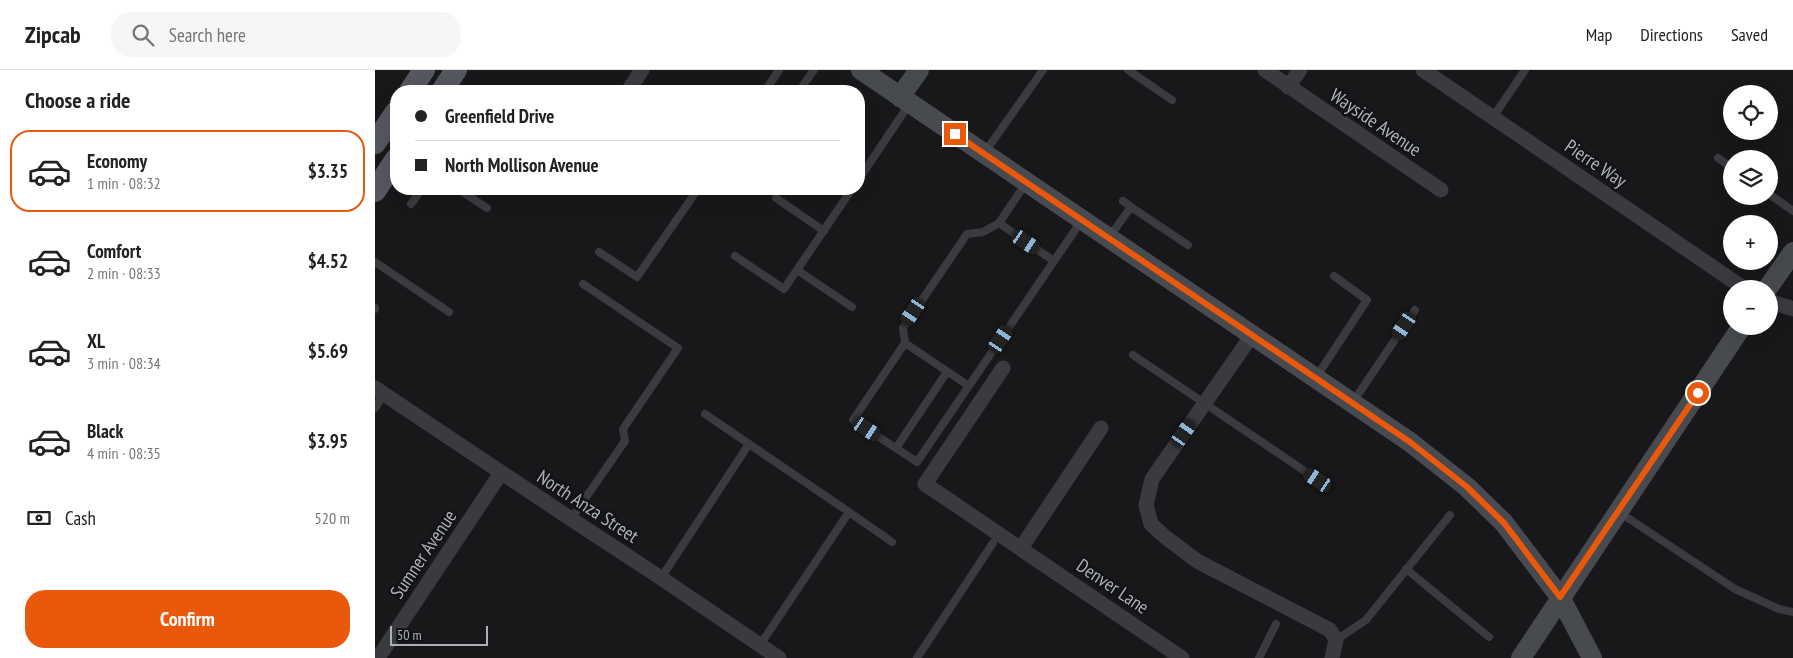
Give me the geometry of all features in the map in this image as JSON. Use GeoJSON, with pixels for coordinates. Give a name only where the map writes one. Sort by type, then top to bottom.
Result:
{"type":"FeatureCollection","features":[{"type":"Feature","properties":{"kind":"main road"},"geometry":{"type":"LineString","coordinates":[[446,85],[457,70]]}},
{"type":"Feature","properties":{"kind":"main road"},"geometry":{"type":"LineString","coordinates":[[861,70],[1410,442],[1467,487],[1504,523],[1560,597],[1592,658]]}},
{"type":"Feature","properties":{"kind":"main road"},"geometry":{"type":"LineString","coordinates":[[905,100],[919,70]]}},
{"type":"Feature","properties":{"kind":"main road"},"geometry":{"type":"LineString","coordinates":[[376,139],[390,120]]}},
{"type":"Feature","properties":{"kind":"main road"},"geometry":{"type":"LineString","coordinates":[[375,191],[390,169]]}},
{"type":"Feature","properties":{"kind":"main road"},"geometry":{"type":"LineString","coordinates":[[1773,280],[1793,252]]}},
{"type":"Feature","properties":{"kind":"main road"},"geometry":{"type":"LineString","coordinates":[[1521,658],[1736,335]]}},
{"type":"Feature","properties":{"kind":"street"},"geometry":{"type":"LineString","coordinates":[[632,85],[642,70]]}},
{"type":"Feature","properties":{"kind":"street","name":"Wayside Avenue"},"geometry":{"type":"LineString","coordinates":[[1265,70],[1441,190]]}},
{"type":"Feature","properties":{"kind":"street"},"geometry":{"type":"LineString","coordinates":[[1288,87],[1300,70]]}},
{"type":"Feature","properties":{"kind":"street","name":"Pierre Way"},"geometry":{"type":"LineString","coordinates":[[1423,70],[1732,280]]}},
{"type":"Feature","properties":{"kind":"street"},"geometry":{"type":"LineString","coordinates":[[1778,304],[1793,309]]}},
{"type":"Feature","properties":{"kind":"street"},"geometry":{"type":"LineString","coordinates":[[1252,335],[1152,479],[1146,505],[1151,524],[1197,561],[1330,630],[1336,640],[1332,658]]}},
{"type":"Feature","properties":{"kind":"street","name":"Denver Lane"},"geometry":{"type":"LineString","coordinates":[[1003,368],[925,484],[1182,658]]}},
{"type":"Feature","properties":{"kind":"street","name":"North Anza Street"},"geometry":{"type":"LineString","coordinates":[[380,391],[779,658]]}},
{"type":"Feature","properties":{"kind":"street"},"geometry":{"type":"LineString","coordinates":[[1021,548],[1101,428]]}},
{"type":"Feature","properties":{"kind":"street","name":"Sumner Avenue"},"geometry":{"type":"LineString","coordinates":[[378,658],[501,473]]}},
{"type":"Feature","properties":{"kind":"street"},"geometry":{"type":"LineString","coordinates":[[751,658],[760,645]]}},
{"type":"Feature","properties":{"kind":"lane"},"geometry":{"type":"LineString","coordinates":[[769,85],[779,70]]}},
{"type":"Feature","properties":{"kind":"lane"},"geometry":{"type":"LineString","coordinates":[[806,85],[814,70]]}},
{"type":"Feature","properties":{"kind":"lane"},"geometry":{"type":"LineString","coordinates":[[984,154],[1043,70]]}},
{"type":"Feature","properties":{"kind":"lane"},"geometry":{"type":"LineString","coordinates":[[1128,70],[1172,100]]}},
{"type":"Feature","properties":{"kind":"lane"},"geometry":{"type":"LineString","coordinates":[[1493,117],[1525,70]]}},
{"type":"Feature","properties":{"kind":"lane"},"geometry":{"type":"LineString","coordinates":[[865,169],[905,100]]}},
{"type":"Feature","properties":{"kind":"lane"},"geometry":{"type":"LineString","coordinates":[[1718,158],[1723,161]]}},
{"type":"Feature","properties":{"kind":"lane"},"geometry":{"type":"LineString","coordinates":[[1026,182],[999,223],[983,232],[967,234],[903,328],[905,343],[853,420],[917,462],[1082,220]]}},
{"type":"Feature","properties":{"kind":"lane"},"geometry":{"type":"LineString","coordinates":[[411,204],[417,195]]}},
{"type":"Feature","properties":{"kind":"lane"},"geometry":{"type":"LineString","coordinates":[[467,195],[487,208]]}},
{"type":"Feature","properties":{"kind":"lane"},"geometry":{"type":"LineString","coordinates":[[599,252],[637,277],[692,195]]}},
{"type":"Feature","properties":{"kind":"lane"},"geometry":{"type":"LineString","coordinates":[[735,256],[784,289],[848,195]]}},
{"type":"Feature","properties":{"kind":"lane"},"geometry":{"type":"LineString","coordinates":[[776,198],[824,230]]}},
{"type":"Feature","properties":{"kind":"lane"},"geometry":{"type":"LineString","coordinates":[[1778,200],[1793,211]]}},
{"type":"Feature","properties":{"kind":"lane"},"geometry":{"type":"LineString","coordinates":[[1123,201],[1188,245]]}},
{"type":"Feature","properties":{"kind":"lane"},"geometry":{"type":"LineString","coordinates":[[1109,238],[1131,207]]}},
{"type":"Feature","properties":{"kind":"lane"},"geometry":{"type":"LineString","coordinates":[[999,223],[1054,260]]}},
{"type":"Feature","properties":{"kind":"lane"},"geometry":{"type":"LineString","coordinates":[[375,262],[449,312]]}},
{"type":"Feature","properties":{"kind":"lane"},"geometry":{"type":"LineString","coordinates":[[797,270],[851,307]]}},
{"type":"Feature","properties":{"kind":"lane"},"geometry":{"type":"LineString","coordinates":[[1315,378],[1367,300],[1334,276]]}},
{"type":"Feature","properties":{"kind":"lane"},"geometry":{"type":"LineString","coordinates":[[571,519],[625,441],[623,429],[678,348],[583,284]]}},
{"type":"Feature","properties":{"kind":"lane"},"geometry":{"type":"LineString","coordinates":[[1352,404],[1415,310]]}},
{"type":"Feature","properties":{"kind":"lane"},"geometry":{"type":"LineString","coordinates":[[905,343],[969,386]]}},
{"type":"Feature","properties":{"kind":"lane"},"geometry":{"type":"LineString","coordinates":[[1133,355],[1318,480]]}},
{"type":"Feature","properties":{"kind":"lane"},"geometry":{"type":"LineString","coordinates":[[896,448],[947,372]]}},
{"type":"Feature","properties":{"kind":"lane"},"geometry":{"type":"LineString","coordinates":[[375,408],[380,391]]}},
{"type":"Feature","properties":{"kind":"lane"},"geometry":{"type":"LineString","coordinates":[[705,414],[892,542]]}},
{"type":"Feature","properties":{"kind":"lane"},"geometry":{"type":"LineString","coordinates":[[661,578],[749,444]]}},
{"type":"Feature","properties":{"kind":"lane"},"geometry":{"type":"LineString","coordinates":[[760,645],[849,512]]}},
{"type":"Feature","properties":{"kind":"lane"},"geometry":{"type":"LineString","coordinates":[[1619,512],[1735,589],[1779,609],[1793,612]]}},
{"type":"Feature","properties":{"kind":"lane"},"geometry":{"type":"LineString","coordinates":[[1336,640],[1366,620],[1450,515]]}},
{"type":"Feature","properties":{"kind":"lane"},"geometry":{"type":"LineString","coordinates":[[917,658],[993,543]]}},
{"type":"Feature","properties":{"kind":"lane"},"geometry":{"type":"LineString","coordinates":[[1406,570],[1489,637]]}},
{"type":"Feature","properties":{"kind":"lane"},"geometry":{"type":"LineString","coordinates":[[1259,658],[1276,624]]}},
{"type":"Feature","properties":{"kind":"route"},"geometry":{"type":"LineString","coordinates":[[955,134],[1410,442],[1467,487],[1504,523],[1560,597],[1698,393]]}}]}
